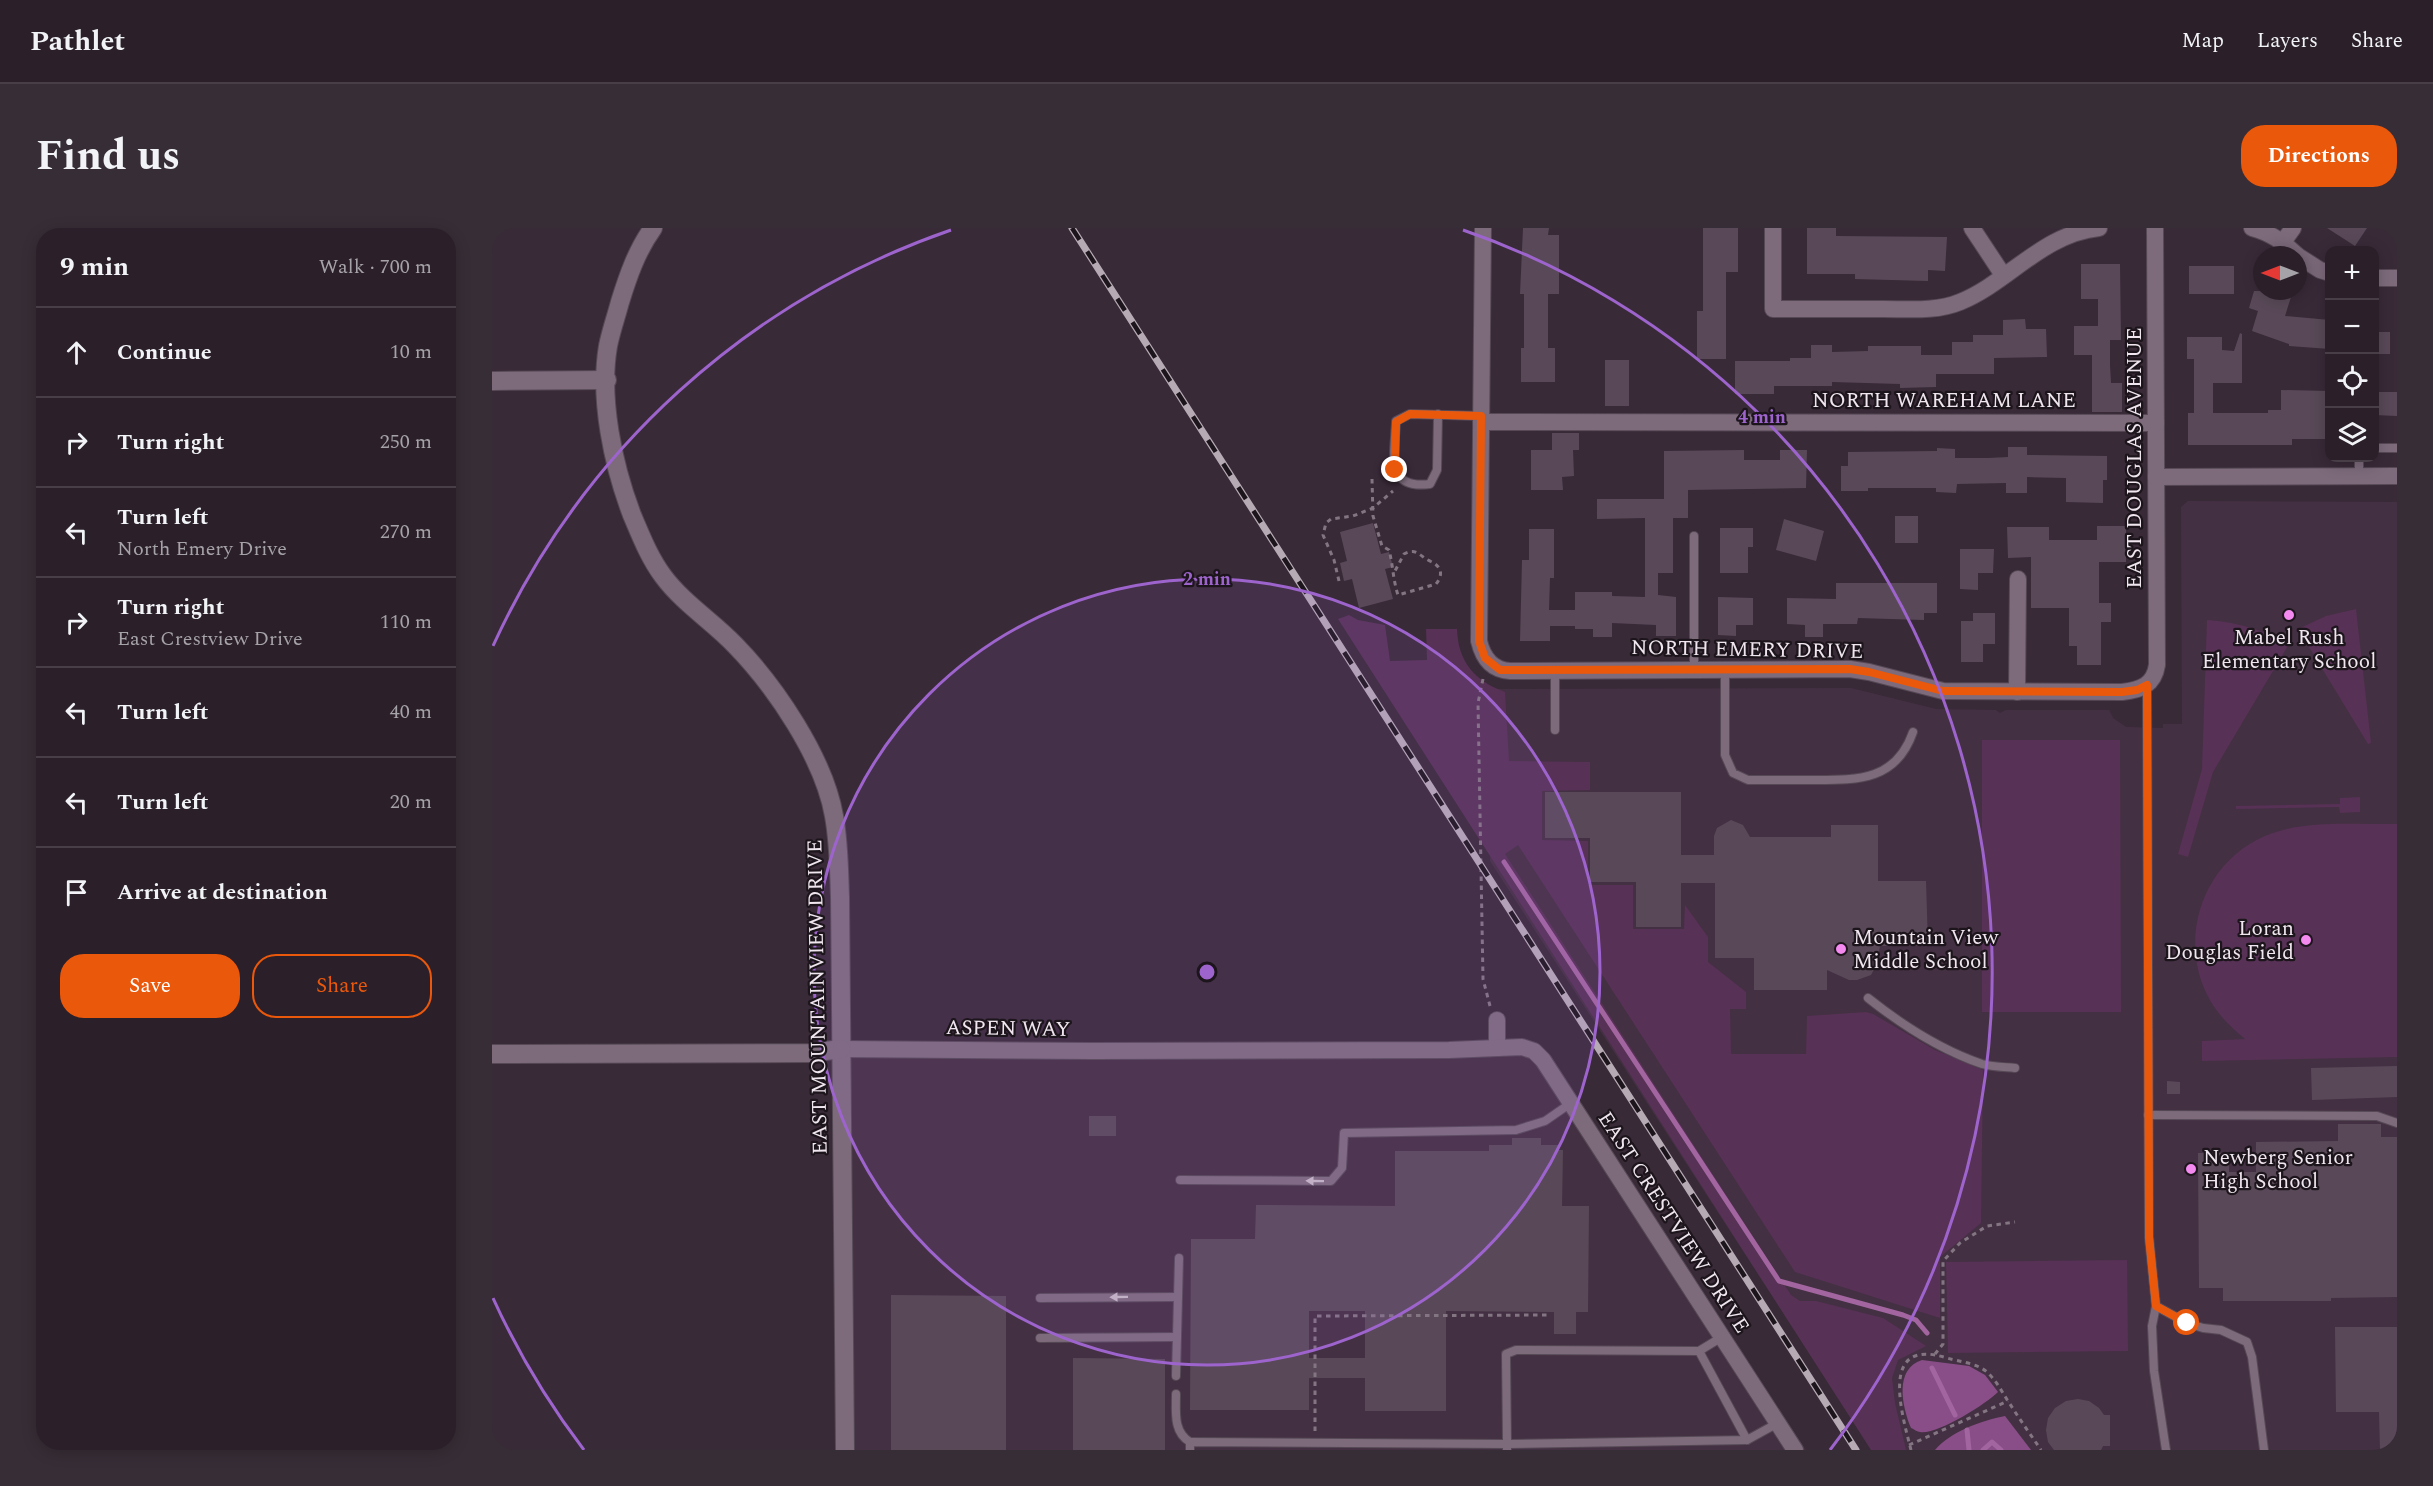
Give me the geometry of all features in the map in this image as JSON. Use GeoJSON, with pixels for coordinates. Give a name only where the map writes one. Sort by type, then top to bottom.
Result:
{"type":"FeatureCollection","features":[{"type":"Feature","properties":{"kind":"main road","name":"EAST MOUNTAINVIEW DRIVE"},"geometry":{"type":"LineString","coordinates":[[653,228],[628,275],[608,347],[608,415],[613,454],[622,488],[645,547],[663,576],[758,670],[797,727],[823,782],[834,813],[838,848],[845,1450]]}},
{"type":"Feature","properties":{"kind":"main road"},"geometry":{"type":"LineString","coordinates":[[492,381],[607,380]]}},
{"type":"Feature","properties":{"kind":"main road","name":"ASPEN WAY"},"geometry":{"type":"LineString","coordinates":[[492,1054],[810,1053],[841,1049]]}},
{"type":"Feature","properties":{"kind":"street"},"geometry":{"type":"LineString","coordinates":[[1481,419],[1483,228]]}},
{"type":"Feature","properties":{"kind":"street"},"geometry":{"type":"LineString","coordinates":[[1773,228],[1773,309],[1945,307],[1976,294],[2058,239],[2078,230],[2099,228]]}},
{"type":"Feature","properties":{"kind":"street"},"geometry":{"type":"LineString","coordinates":[[1972,228],[2003,275]]}},
{"type":"Feature","properties":{"kind":"street","name":"EAST DOUGLAS AVENUE"},"geometry":{"type":"LineString","coordinates":[[2147,685],[2152,680],[2157,665],[2155,228]]}},
{"type":"Feature","properties":{"kind":"street"},"geometry":{"type":"LineString","coordinates":[[2252,228],[2288,235]]}},
{"type":"Feature","properties":{"kind":"street"},"geometry":{"type":"LineString","coordinates":[[2307,262],[2325,272]]}},
{"type":"Feature","properties":{"kind":"street"},"geometry":{"type":"LineString","coordinates":[[2379,278],[2397,278]]}},
{"type":"Feature","properties":{"kind":"street","name":"NORTH WAREHAM LANE"},"geometry":{"type":"LineString","coordinates":[[1481,419],[2156,423]]}},
{"type":"Feature","properties":{"kind":"street","name":"NORTH EMERY DRIVE"},"geometry":{"type":"LineString","coordinates":[[1481,419],[1479,641],[1482,652],[1490,663],[1504,671],[1859,670],[1943,691],[2122,692],[2137,690],[2147,685]]}},
{"type":"Feature","properties":{"kind":"street"},"geometry":{"type":"LineString","coordinates":[[2156,477],[2397,476]]}},
{"type":"Feature","properties":{"kind":"street"},"geometry":{"type":"LineString","coordinates":[[2017,692],[2018,579]]}},
{"type":"Feature","properties":{"kind":"street"},"geometry":{"type":"LineString","coordinates":[[1497,1020],[1497,1047]]}},
{"type":"Feature","properties":{"kind":"street","name":"ASPEN WAY"},"geometry":{"type":"LineString","coordinates":[[841,1049],[1092,1051],[1497,1047]]}},
{"type":"Feature","properties":{"kind":"street","name":"EAST CRESTVIEW DRIVE"},"geometry":{"type":"LineString","coordinates":[[1497,1047],[1522,1047],[1534,1051],[1543,1060],[1795,1450]]}},
{"type":"Feature","properties":{"kind":"lane"},"geometry":{"type":"LineString","coordinates":[[1438,414],[1437,470],[1430,484],[1414,486],[1402,481],[1395,470],[1396,422],[1410,414],[1438,414],[1481,419]]}},
{"type":"Feature","properties":{"kind":"lane"},"geometry":{"type":"LineString","coordinates":[[2379,448],[2397,448]]}},
{"type":"Feature","properties":{"kind":"lane"},"geometry":{"type":"LineString","coordinates":[[2359,462],[2359,476]]}},
{"type":"Feature","properties":{"kind":"lane"},"geometry":{"type":"LineString","coordinates":[[1694,536],[1694,670]]}},
{"type":"Feature","properties":{"kind":"lane"},"geometry":{"type":"LineString","coordinates":[[1725,670],[1725,755],[1733,773],[1748,780],[1847,780],[1871,777],[1901,757],[1913,732]]}},
{"type":"Feature","properties":{"kind":"lane"},"geometry":{"type":"LineString","coordinates":[[1555,671],[1555,730]]}},
{"type":"Feature","properties":{"kind":"lane"},"geometry":{"type":"LineString","coordinates":[[2147,685],[2149,1237],[2156,1306],[2152,1326],[2154,1371],[2166,1450]]}},
{"type":"Feature","properties":{"kind":"lane"},"geometry":{"type":"LineString","coordinates":[[1868,998],[1889,1015],[1940,1045],[1982,1064],[2015,1068]]}},
{"type":"Feature","properties":{"kind":"lane"},"geometry":{"type":"LineString","coordinates":[[1180,1180],[1331,1181],[1342,1168],[1344,1133],[1516,1130],[1545,1121],[1571,1103]]}},
{"type":"Feature","properties":{"kind":"lane"},"geometry":{"type":"LineString","coordinates":[[2148,1115],[2377,1116],[2397,1124]]}},
{"type":"Feature","properties":{"kind":"lane"},"geometry":{"type":"LineString","coordinates":[[1176,1376],[1179,1258]]}},
{"type":"Feature","properties":{"kind":"lane"},"geometry":{"type":"LineString","coordinates":[[1040,1298],[1178,1297]]}},
{"type":"Feature","properties":{"kind":"lane"},"geometry":{"type":"LineString","coordinates":[[2156,1306],[2187,1323],[2221,1330],[2247,1342],[2252,1357],[2264,1450]]}},
{"type":"Feature","properties":{"kind":"lane"},"geometry":{"type":"LineString","coordinates":[[1040,1338],[1177,1337]]}},
{"type":"Feature","properties":{"kind":"lane"},"geometry":{"type":"LineString","coordinates":[[1508,1447],[1506,1354],[1516,1350],[1699,1352],[1722,1337]]}},
{"type":"Feature","properties":{"kind":"lane"},"geometry":{"type":"LineString","coordinates":[[1699,1352],[1747,1440]]}},
{"type":"Feature","properties":{"kind":"lane"},"geometry":{"type":"LineString","coordinates":[[1176,1394],[1176,1420],[1182,1437],[1190,1446],[1316,1443],[1508,1447],[1747,1440],[1778,1423]]}},
{"type":"Feature","properties":{"kind":"path"},"geometry":{"type":"LineString","coordinates":[[1372,479],[1373,516],[1382,546],[1389,550],[1398,595],[1436,584],[1441,575],[1440,567],[1436,562],[1427,561],[1421,553],[1415,551],[1404,554],[1395,571]]}},
{"type":"Feature","properties":{"kind":"path"},"geometry":{"type":"LineString","coordinates":[[1340,581],[1334,560],[1324,540],[1323,529],[1331,519],[1353,516],[1373,508],[1393,492]]}},
{"type":"Feature","properties":{"kind":"path"},"geometry":{"type":"LineString","coordinates":[[1483,679],[1478,703],[1484,979],[1488,1001],[1497,1020]]}},
{"type":"Feature","properties":{"kind":"path"},"geometry":{"type":"LineString","coordinates":[[1935,1354],[1943,1344],[1943,1261],[1960,1243],[1987,1226],[2015,1222]]}},
{"type":"Feature","properties":{"kind":"path"},"geometry":{"type":"LineString","coordinates":[[1316,1443],[1315,1316],[1549,1315]]}},
{"type":"Feature","properties":{"kind":"path"},"geometry":{"type":"LineString","coordinates":[[1911,1450],[1900,1402],[1898,1382],[1901,1370],[1907,1361],[1919,1354],[1935,1354],[1971,1364],[1988,1372],[2041,1450]]}},
{"type":"Feature","properties":{"kind":"path"},"geometry":{"type":"LineString","coordinates":[[1909,1445],[2008,1401]]}},
{"type":"Feature","properties":{"kind":"shaded area"},"geometry":{"type":"Polygon","coordinates":[[[2188,501],[2397,502],[2397,1450],[1872,1450],[1490,861],[1492,689],[1851,688],[1936,709],[1996,710],[2000,713],[2006,710],[2109,710],[2113,718],[2126,727],[2163,728],[2163,724],[2182,724],[2181,507],[2188,501]]]}},
{"type":"Feature","properties":{"kind":"shaded area"},"geometry":{"type":"Polygon","coordinates":[[[2356,609],[2371,743],[2368,744],[2298,629],[2326,616],[2356,609]]]}},
{"type":"Feature","properties":{"kind":"shaded area"},"geometry":{"type":"Polygon","coordinates":[[[1349,615],[1358,620],[1385,625],[1390,661],[1427,660],[1426,629],[1457,629],[1461,651],[1470,669],[1485,682],[1505,692],[1509,761],[1590,762],[1590,790],[1542,791],[1542,840],[1588,841],[1588,885],[1633,885],[1633,929],[1684,929],[1685,905],[1708,937],[1708,962],[1746,992],[1746,1009],[1730,1009],[1731,1054],[1806,1054],[1807,1016],[1866,1012],[1935,1050],[1983,1070],[1981,1223],[1940,1257],[1940,1318],[1795,1272],[1518,845],[1505,854],[1791,1295],[1800,1301],[1816,1301],[1883,1318],[1926,1346],[1898,1360],[1892,1378],[1895,1403],[1906,1450],[1871,1450],[1338,619],[1349,615]]]}},
{"type":"Feature","properties":{"kind":"shaded area"},"geometry":{"type":"Polygon","coordinates":[[[2207,620],[2249,628],[2289,644],[2213,772],[2188,857],[2178,854],[2202,769],[2207,620]]]}},
{"type":"Feature","properties":{"kind":"shaded area"},"geometry":{"type":"Polygon","coordinates":[[[1982,740],[2120,740],[2121,1012],[1982,1012],[1982,740]]]}},
{"type":"Feature","properties":{"kind":"shaded area"},"geometry":{"type":"Polygon","coordinates":[[[2360,797],[2360,812],[2340,813],[2339,807],[2236,809],[2236,806],[2340,804],[2340,798],[2360,797]]]}},
{"type":"Feature","properties":{"kind":"shaded area","name":"Loran Douglas Field"},"geometry":{"type":"Polygon","coordinates":[[[2330,824],[2397,824],[2397,1057],[2202,1061],[2202,1041],[2245,1039],[2218,1013],[2211,1002],[2201,979],[2196,955],[2196,931],[2201,907],[2211,885],[2225,865],[2243,848],[2265,836],[2296,827],[2330,824]]]}},
{"type":"Feature","properties":{"kind":"shaded area"},"geometry":{"type":"Polygon","coordinates":[[[1497,1047],[1543,1060],[1806,1450],[841,1450],[841,1049],[1497,1047]]]}},
{"type":"Feature","properties":{"kind":"shaded area"},"geometry":{"type":"Polygon","coordinates":[[[2127,1260],[2128,1351],[1948,1353],[1946,1262],[2127,1260]]]}},
{"type":"Feature","properties":{"kind":"shaded area"},"geometry":{"type":"Polygon","coordinates":[[[1922,1360],[1969,1366],[1985,1375],[1998,1392],[1973,1411],[1949,1424],[1928,1432],[1918,1432],[1911,1428],[1905,1409],[1903,1389],[1907,1371],[1922,1360]]]}},
{"type":"Feature","properties":{"kind":"shaded area"},"geometry":{"type":"Polygon","coordinates":[[[2005,1416],[2031,1450],[1935,1450],[1958,1432],[2005,1416]]]}},
{"type":"Feature","properties":{"kind":"building"},"geometry":{"type":"Polygon","coordinates":[[[1523,228],[1549,228],[1548,235],[1559,235],[1559,294],[1548,294],[1548,348],[1555,348],[1555,382],[1521,382],[1521,348],[1524,348],[1524,294],[1520,294],[1523,228]]]}},
{"type":"Feature","properties":{"kind":"building"},"geometry":{"type":"Polygon","coordinates":[[[1703,228],[1738,228],[1738,272],[1726,272],[1726,359],[1697,359],[1697,311],[1703,311],[1703,228]]]}},
{"type":"Feature","properties":{"kind":"building"},"geometry":{"type":"Polygon","coordinates":[[[1807,228],[1836,228],[1836,236],[1947,237],[1945,271],[1928,270],[1928,281],[1855,279],[1855,274],[1807,274],[1807,228]]]}},
{"type":"Feature","properties":{"kind":"building"},"geometry":{"type":"Polygon","coordinates":[[[2327,228],[2367,228],[2355,246],[2327,228]]]}},
{"type":"Feature","properties":{"kind":"building"},"geometry":{"type":"Polygon","coordinates":[[[2081,264],[2120,264],[2121,340],[2110,340],[2110,365],[2111,383],[2122,383],[2122,412],[2092,412],[2092,355],[2074,355],[2074,326],[2098,326],[2098,299],[2081,299],[2081,264]]]}},
{"type":"Feature","properties":{"kind":"building"},"geometry":{"type":"Polygon","coordinates":[[[2189,266],[2234,266],[2234,294],[2189,294],[2189,266]]]}},
{"type":"Feature","properties":{"kind":"building"},"geometry":{"type":"Polygon","coordinates":[[[2253,294],[2253,300],[2290,300],[2285,316],[2325,320],[2325,349],[2289,346],[2289,344],[2252,331],[2258,311],[2249,308],[2253,294]]]}},
{"type":"Feature","properties":{"kind":"building"},"geometry":{"type":"Polygon","coordinates":[[[2025,319],[2026,329],[2046,329],[2047,357],[1994,358],[1994,374],[1936,374],[1936,387],[1900,388],[1900,384],[1832,382],[1832,386],[1774,386],[1774,394],[1735,394],[1735,361],[1790,361],[1790,358],[1811,358],[1811,345],[1832,345],[1832,352],[1868,351],[1868,346],[1921,346],[1921,355],[1952,355],[1952,342],[1973,342],[1973,335],[2003,335],[2003,320],[2025,319]]]}},
{"type":"Feature","properties":{"kind":"building"},"geometry":{"type":"Polygon","coordinates":[[[2379,332],[2390,332],[2390,354],[2379,354],[2379,332]]]}},
{"type":"Feature","properties":{"kind":"building"},"geometry":{"type":"Polygon","coordinates":[[[2240,333],[2242,334],[2242,383],[2213,383],[2213,413],[2268,413],[2268,410],[2281,410],[2281,390],[2325,391],[2325,439],[2292,439],[2292,445],[2188,445],[2188,413],[2194,413],[2194,359],[2187,359],[2187,337],[2222,337],[2222,350],[2234,351],[2240,333]]]}},
{"type":"Feature","properties":{"kind":"building"},"geometry":{"type":"Polygon","coordinates":[[[1605,360],[1629,360],[1629,406],[1605,406],[1605,360]]]}},
{"type":"Feature","properties":{"kind":"building"},"geometry":{"type":"Polygon","coordinates":[[[2379,392],[2397,392],[2397,416],[2379,415],[2379,392]]]}},
{"type":"Feature","properties":{"kind":"building"},"geometry":{"type":"Polygon","coordinates":[[[1552,433],[1579,433],[1579,450],[1573,450],[1574,476],[1562,477],[1563,490],[1531,490],[1531,450],[1552,450],[1552,433]]]}},
{"type":"Feature","properties":{"kind":"building"},"geometry":{"type":"Polygon","coordinates":[[[2008,447],[2027,447],[2027,455],[2107,456],[2107,480],[2103,480],[2103,503],[2066,502],[2066,478],[2027,477],[2027,493],[2006,493],[2006,483],[1957,484],[1956,493],[1936,492],[1936,488],[1868,488],[1868,491],[1841,491],[1841,466],[1848,466],[1848,452],[1937,451],[1937,448],[1955,449],[1955,458],[1988,458],[2008,457],[2008,447]]]}},
{"type":"Feature","properties":{"kind":"building"},"geometry":{"type":"Polygon","coordinates":[[[1744,450],[1744,460],[1780,460],[1780,450],[1807,450],[1806,488],[1688,490],[1688,518],[1673,518],[1673,573],[1658,573],[1658,595],[1676,597],[1676,636],[1656,636],[1656,625],[1612,623],[1612,637],[1593,637],[1593,629],[1550,626],[1550,641],[1520,641],[1522,560],[1529,560],[1529,529],[1554,529],[1554,578],[1550,578],[1549,610],[1575,610],[1575,592],[1612,592],[1612,596],[1645,597],[1645,518],[1597,519],[1597,499],[1664,499],[1664,451],[1744,450]]]}},
{"type":"Feature","properties":{"kind":"building"},"geometry":{"type":"Polygon","coordinates":[[[1895,516],[1918,516],[1918,543],[1895,543],[1895,516]]]}},
{"type":"Feature","properties":{"kind":"building"},"geometry":{"type":"Polygon","coordinates":[[[1784,519],[1824,531],[1816,561],[1776,550],[1784,519]]]}},
{"type":"Feature","properties":{"kind":"building"},"geometry":{"type":"Polygon","coordinates":[[[1373,523],[1381,554],[1389,552],[1393,567],[1385,569],[1393,599],[1359,608],[1352,579],[1344,581],[1340,563],[1347,561],[1340,532],[1373,523]]]}},
{"type":"Feature","properties":{"kind":"building"},"geometry":{"type":"Polygon","coordinates":[[[2097,526],[2126,526],[2126,562],[2099,562],[2099,603],[2111,603],[2111,622],[2101,622],[2101,665],[2077,665],[2077,646],[2069,646],[2069,608],[2031,608],[2031,557],[2008,558],[2007,527],[2049,527],[2049,540],[2097,540],[2097,526]]]}},
{"type":"Feature","properties":{"kind":"building"},"geometry":{"type":"Polygon","coordinates":[[[1720,528],[1753,528],[1753,547],[1748,547],[1748,573],[1720,573],[1720,528]]]}},
{"type":"Feature","properties":{"kind":"building"},"geometry":{"type":"Polygon","coordinates":[[[1960,549],[1994,549],[1993,573],[1978,573],[1978,590],[1960,589],[1960,549]]]}},
{"type":"Feature","properties":{"kind":"building"},"geometry":{"type":"Polygon","coordinates":[[[1836,583],[1937,583],[1937,613],[1924,613],[1924,620],[1858,618],[1857,624],[1823,624],[1823,637],[1805,637],[1805,625],[1787,624],[1787,598],[1836,599],[1836,583]]]}},
{"type":"Feature","properties":{"kind":"building"},"geometry":{"type":"Polygon","coordinates":[[[1718,597],[1753,598],[1753,625],[1736,625],[1736,636],[1718,635],[1718,597]]]}},
{"type":"Feature","properties":{"kind":"building"},"geometry":{"type":"Polygon","coordinates":[[[1973,613],[1995,613],[1995,644],[1983,644],[1983,662],[1961,662],[1961,621],[1973,621],[1973,613]]]}},
{"type":"Feature","properties":{"kind":"building"},"geometry":{"type":"Polygon","coordinates":[[[1545,792],[1681,792],[1681,855],[1714,855],[1714,836],[1717,828],[1731,820],[1743,825],[1750,837],[1831,837],[1831,825],[1878,825],[1878,881],[1926,881],[1928,946],[1880,946],[1877,963],[1871,975],[1849,980],[1827,970],[1827,990],[1754,990],[1754,958],[1715,958],[1715,883],[1681,883],[1681,927],[1636,927],[1636,882],[1590,882],[1590,838],[1545,838],[1545,792]]]}},
{"type":"Feature","properties":{"kind":"building"},"geometry":{"type":"Polygon","coordinates":[[[2397,1066],[2397,1097],[2312,1100],[2311,1068],[2397,1066]]]}},
{"type":"Feature","properties":{"kind":"building"},"geometry":{"type":"Polygon","coordinates":[[[2167,1081],[2180,1082],[2180,1094],[2167,1094],[2167,1081]]]}},
{"type":"Feature","properties":{"kind":"building"},"geometry":{"type":"Polygon","coordinates":[[[1089,1116],[1116,1116],[1116,1136],[1089,1136],[1089,1116]]]}},
{"type":"Feature","properties":{"kind":"building"},"geometry":{"type":"Polygon","coordinates":[[[2338,1124],[2381,1124],[2381,1137],[2397,1137],[2397,1297],[2331,1298],[2331,1301],[2223,1301],[2223,1288],[2199,1288],[2198,1153],[2229,1153],[2229,1172],[2256,1172],[2256,1142],[2338,1141],[2338,1124]]]}},
{"type":"Feature","properties":{"kind":"building"},"geometry":{"type":"Polygon","coordinates":[[[1512,1138],[1541,1138],[1541,1145],[1558,1145],[1558,1150],[1563,1150],[1562,1206],[1589,1206],[1588,1312],[1576,1312],[1576,1334],[1554,1334],[1554,1312],[1446,1311],[1446,1411],[1365,1411],[1365,1378],[1309,1378],[1309,1410],[1190,1410],[1191,1239],[1255,1239],[1256,1205],[1395,1206],[1395,1151],[1489,1151],[1489,1145],[1512,1145],[1512,1138]],[[1309,1311],[1309,1358],[1365,1358],[1365,1311],[1309,1311]]]}},
{"type":"Feature","properties":{"kind":"building"},"geometry":{"type":"Polygon","coordinates":[[[891,1295],[1006,1296],[1006,1450],[891,1450],[891,1295]]]}},
{"type":"Feature","properties":{"kind":"building"},"geometry":{"type":"Polygon","coordinates":[[[2335,1327],[2397,1327],[2397,1450],[2380,1450],[2379,1412],[2336,1412],[2335,1327]]]}},
{"type":"Feature","properties":{"kind":"building"},"geometry":{"type":"Polygon","coordinates":[[[1073,1358],[1165,1359],[1165,1450],[1073,1450],[1073,1358]]]}},
{"type":"Feature","properties":{"kind":"building"},"geometry":{"type":"Polygon","coordinates":[[[2078,1399],[2089,1401],[2104,1415],[2110,1415],[2110,1446],[2103,1446],[2101,1450],[2054,1450],[2048,1442],[2046,1430],[2048,1418],[2055,1408],[2066,1401],[2078,1399]]]}},
{"type":"Feature","properties":{"kind":"waterway"},"geometry":{"type":"LineString","coordinates":[[1504,862],[1779,1281],[1903,1315],[1916,1320],[1927,1333]]}},
{"type":"Feature","properties":{"kind":"waterway"},"geometry":{"type":"LineString","coordinates":[[1932,1368],[1955,1415]]}},
{"type":"Feature","properties":{"kind":"waterway"},"geometry":{"type":"LineString","coordinates":[[1967,1430],[1969,1450]]}},
{"type":"Feature","properties":{"kind":"waterway"},"geometry":{"type":"LineString","coordinates":[[1983,1450],[1992,1442],[2001,1450]]}},
{"type":"Feature","properties":{"kind":"railway"},"geometry":{"type":"LineString","coordinates":[[1072,228],[1856,1450]]}},
{"type":"Feature","properties":{"kind":"place","name":"Mabel Rush Elementary School"},"geometry":{"type":"Point","coordinates":[2289,615]}},
{"type":"Feature","properties":{"kind":"place","name":"Loran Douglas Field"},"geometry":{"type":"Point","coordinates":[2306,940]}},
{"type":"Feature","properties":{"kind":"place","name":"Mountain View Middle School"},"geometry":{"type":"Point","coordinates":[1841,949]}},
{"type":"Feature","properties":{"kind":"place","name":"Newberg Senior High School"},"geometry":{"type":"Point","coordinates":[2191,1169]}},
{"type":"Feature","properties":{"kind":"route"},"geometry":{"type":"LineString","coordinates":[[1395,470],[1396,422],[1410,414],[1481,416],[1479,641],[1485,658],[1500,670],[1850,669],[1869,672],[1927,689],[1958,692],[2122,692],[2137,690],[2147,685],[2151,1269],[2156,1306],[2187,1323]]}}]}
